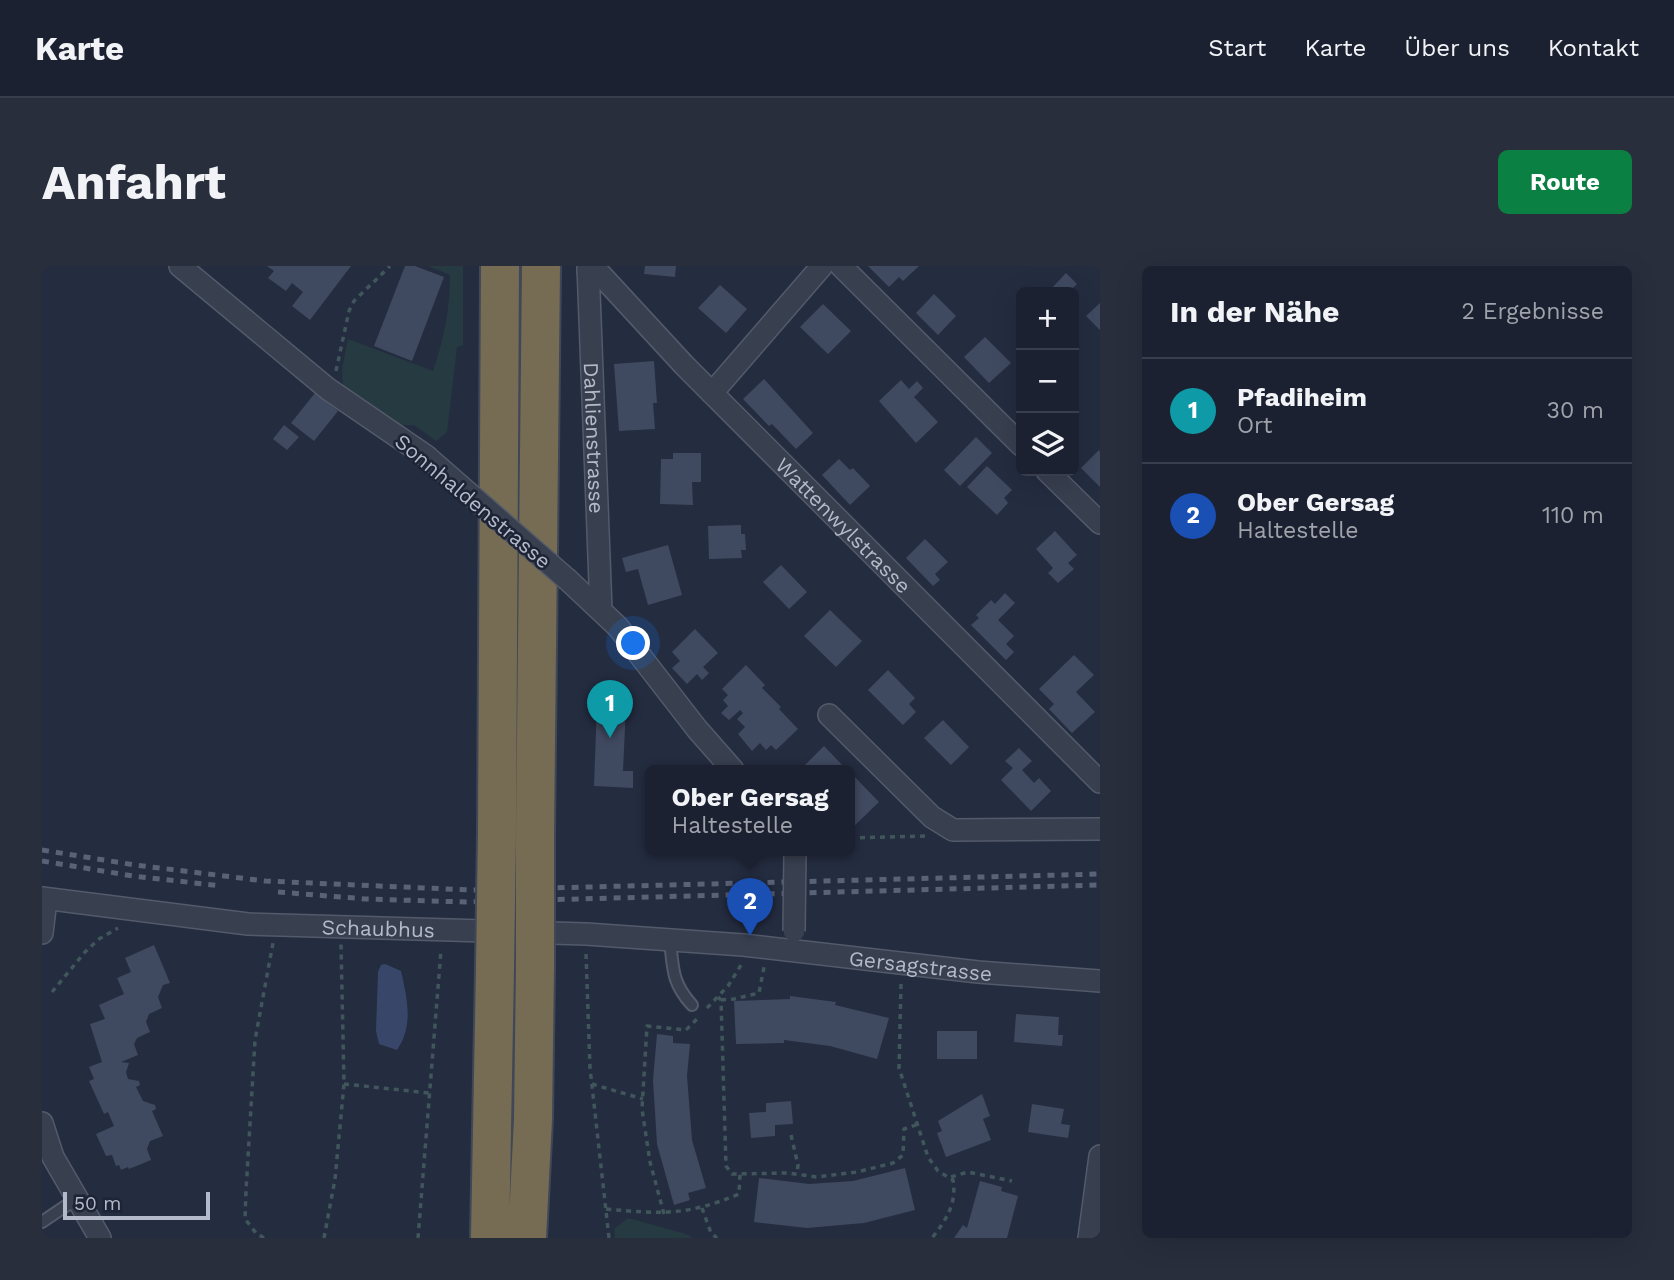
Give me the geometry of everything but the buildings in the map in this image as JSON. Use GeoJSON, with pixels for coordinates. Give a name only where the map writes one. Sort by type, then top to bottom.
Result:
{"type":"FeatureCollection","features":[{"type":"Feature","properties":{"kind":"highway"},"geometry":{"type":"LineString","coordinates":[[489,1238],[497,833],[500,266]]}},
{"type":"Feature","properties":{"kind":"highway"},"geometry":{"type":"LineString","coordinates":[[527,1238],[533,1119],[541,266]]}},
{"type":"Feature","properties":{"kind":"highway"},"geometry":{"type":"LineString","coordinates":[[533,1119],[544,1176],[544,1238]]}},
{"type":"Feature","properties":{"kind":"street","name":"Sonnhaldenstrasse"},"geometry":{"type":"LineString","coordinates":[[180,266],[328,389],[426,456],[601,610],[618,627],[697,729],[729,765]]}},
{"type":"Feature","properties":{"kind":"street"},"geometry":{"type":"LineString","coordinates":[[712,393],[822,266]]}},
{"type":"Feature","properties":{"kind":"street"},"geometry":{"type":"LineString","coordinates":[[841,266],[1016,440]]}},
{"type":"Feature","properties":{"kind":"street","name":"Wattenwylstrasse"},"geometry":{"type":"LineString","coordinates":[[588,269],[601,275],[712,393],[1100,782]]}},
{"type":"Feature","properties":{"kind":"street","name":"Dahlienstrasse"},"geometry":{"type":"LineString","coordinates":[[588,269],[601,610]]}},
{"type":"Feature","properties":{"kind":"street"},"geometry":{"type":"LineString","coordinates":[[1052,476],[1100,523]]}},
{"type":"Feature","properties":{"kind":"street"},"geometry":{"type":"LineString","coordinates":[[829,715],[932,817],[953,830],[1100,829]]}},
{"type":"Feature","properties":{"kind":"street"},"geometry":{"type":"LineString","coordinates":[[794,856],[794,941]]}},
{"type":"Feature","properties":{"kind":"street","name":"Schaubhus"},"geometry":{"type":"LineString","coordinates":[[42,933],[44,899],[248,924],[586,934],[670,940],[743,951]]}},
{"type":"Feature","properties":{"kind":"street","name":"Gersagstrasse"},"geometry":{"type":"LineString","coordinates":[[743,951],[794,941],[902,964],[1100,981]]}},
{"type":"Feature","properties":{"kind":"street"},"geometry":{"type":"LineString","coordinates":[[42,1124],[54,1157],[100,1238]]}},
{"type":"Feature","properties":{"kind":"street"},"geometry":{"type":"LineString","coordinates":[[1089,1238],[1100,1156]]}},
{"type":"Feature","properties":{"kind":"lane"},"geometry":{"type":"LineString","coordinates":[[670,940],[673,974],[679,990],[692,1005]]}},
{"type":"Feature","properties":{"kind":"lane"},"geometry":{"type":"LineString","coordinates":[[42,1222],[76,1199]]}},
{"type":"Feature","properties":{"kind":"path"},"geometry":{"type":"LineString","coordinates":[[328,389],[335,375],[349,311],[354,301],[390,266]]}},
{"type":"Feature","properties":{"kind":"path"},"geometry":{"type":"LineString","coordinates":[[855,838],[931,835]]}},
{"type":"Feature","properties":{"kind":"path"},"geometry":{"type":"LineString","coordinates":[[52,992],[99,939],[122,926]]}},
{"type":"Feature","properties":{"kind":"path"},"geometry":{"type":"LineString","coordinates":[[418,1238],[442,931]]}},
{"type":"Feature","properties":{"kind":"path"},"geometry":{"type":"LineString","coordinates":[[264,1238],[256,1233],[245,1219],[246,1191],[255,1040],[275,934]]}},
{"type":"Feature","properties":{"kind":"path"},"geometry":{"type":"LineString","coordinates":[[586,934],[592,1084],[610,1238]]}},
{"type":"Feature","properties":{"kind":"path"},"geometry":{"type":"LineString","coordinates":[[324,1238],[335,1179],[344,1084],[341,939]]}},
{"type":"Feature","properties":{"kind":"path"},"geometry":{"type":"LineString","coordinates":[[664,1214],[650,1162],[642,1110],[647,1026],[686,1030],[720,998],[740,969],[743,951]]}},
{"type":"Feature","properties":{"kind":"path"},"geometry":{"type":"LineString","coordinates":[[720,998],[734,999],[759,993],[765,959]]}},
{"type":"Feature","properties":{"kind":"path"},"geometry":{"type":"LineString","coordinates":[[902,964],[899,1068],[916,1125],[933,1167],[951,1177],[955,1191],[948,1217],[932,1238]]}},
{"type":"Feature","properties":{"kind":"path"},"geometry":{"type":"LineString","coordinates":[[720,998],[726,1166],[732,1174],[797,1174],[817,1177],[857,1172],[893,1163],[903,1154],[904,1129],[916,1125]]}},
{"type":"Feature","properties":{"kind":"path"},"geometry":{"type":"LineString","coordinates":[[344,1084],[430,1093]]}},
{"type":"Feature","properties":{"kind":"path"},"geometry":{"type":"LineString","coordinates":[[592,1084],[643,1099]]}},
{"type":"Feature","properties":{"kind":"path"},"geometry":{"type":"LineString","coordinates":[[792,1135],[797,1174]]}},
{"type":"Feature","properties":{"kind":"path"},"geometry":{"type":"LineString","coordinates":[[951,1177],[968,1172],[1012,1181]]}},
{"type":"Feature","properties":{"kind":"path"},"geometry":{"type":"LineString","coordinates":[[606,1209],[664,1214],[702,1208],[739,1194],[740,1174]]}},
{"type":"Feature","properties":{"kind":"path"},"geometry":{"type":"LineString","coordinates":[[702,1208],[711,1233],[718,1238]]}},
{"type":"Feature","properties":{"kind":"shaded area"},"geometry":{"type":"Polygon","coordinates":[[[428,266],[463,266],[463,345],[457,347],[447,432],[436,441],[414,425],[394,423],[367,407],[343,387],[342,369],[348,339],[433,371],[446,324],[450,275],[428,266]]]}},
{"type":"Feature","properties":{"kind":"shaded area"},"geometry":{"type":"Polygon","coordinates":[[[628,1218],[693,1238],[615,1238],[614,1229],[628,1218]]]}},
{"type":"Feature","properties":{"kind":"water"},"geometry":{"type":"Polygon","coordinates":[[[385,964],[401,971],[407,1001],[406,1031],[397,1050],[379,1044],[376,1031],[378,972],[381,965],[385,964]]]}},
{"type":"Feature","properties":{"kind":"railway"},"geometry":{"type":"LineString","coordinates":[[42,850],[265,881],[471,890],[1100,874]]}},
{"type":"Feature","properties":{"kind":"railway"},"geometry":{"type":"LineString","coordinates":[[42,861],[133,876],[222,886]]}},
{"type":"Feature","properties":{"kind":"railway"},"geometry":{"type":"LineString","coordinates":[[278,892],[366,899],[466,902],[1100,885]]}},
{"type":"Feature","properties":{"kind":"place","name":"Pfadiheim"},"geometry":{"type":"Point","coordinates":[610,738]}},
{"type":"Feature","properties":{"kind":"place","name":"Ober Gersag"},"geometry":{"type":"Point","coordinates":[750,936]}}]}
